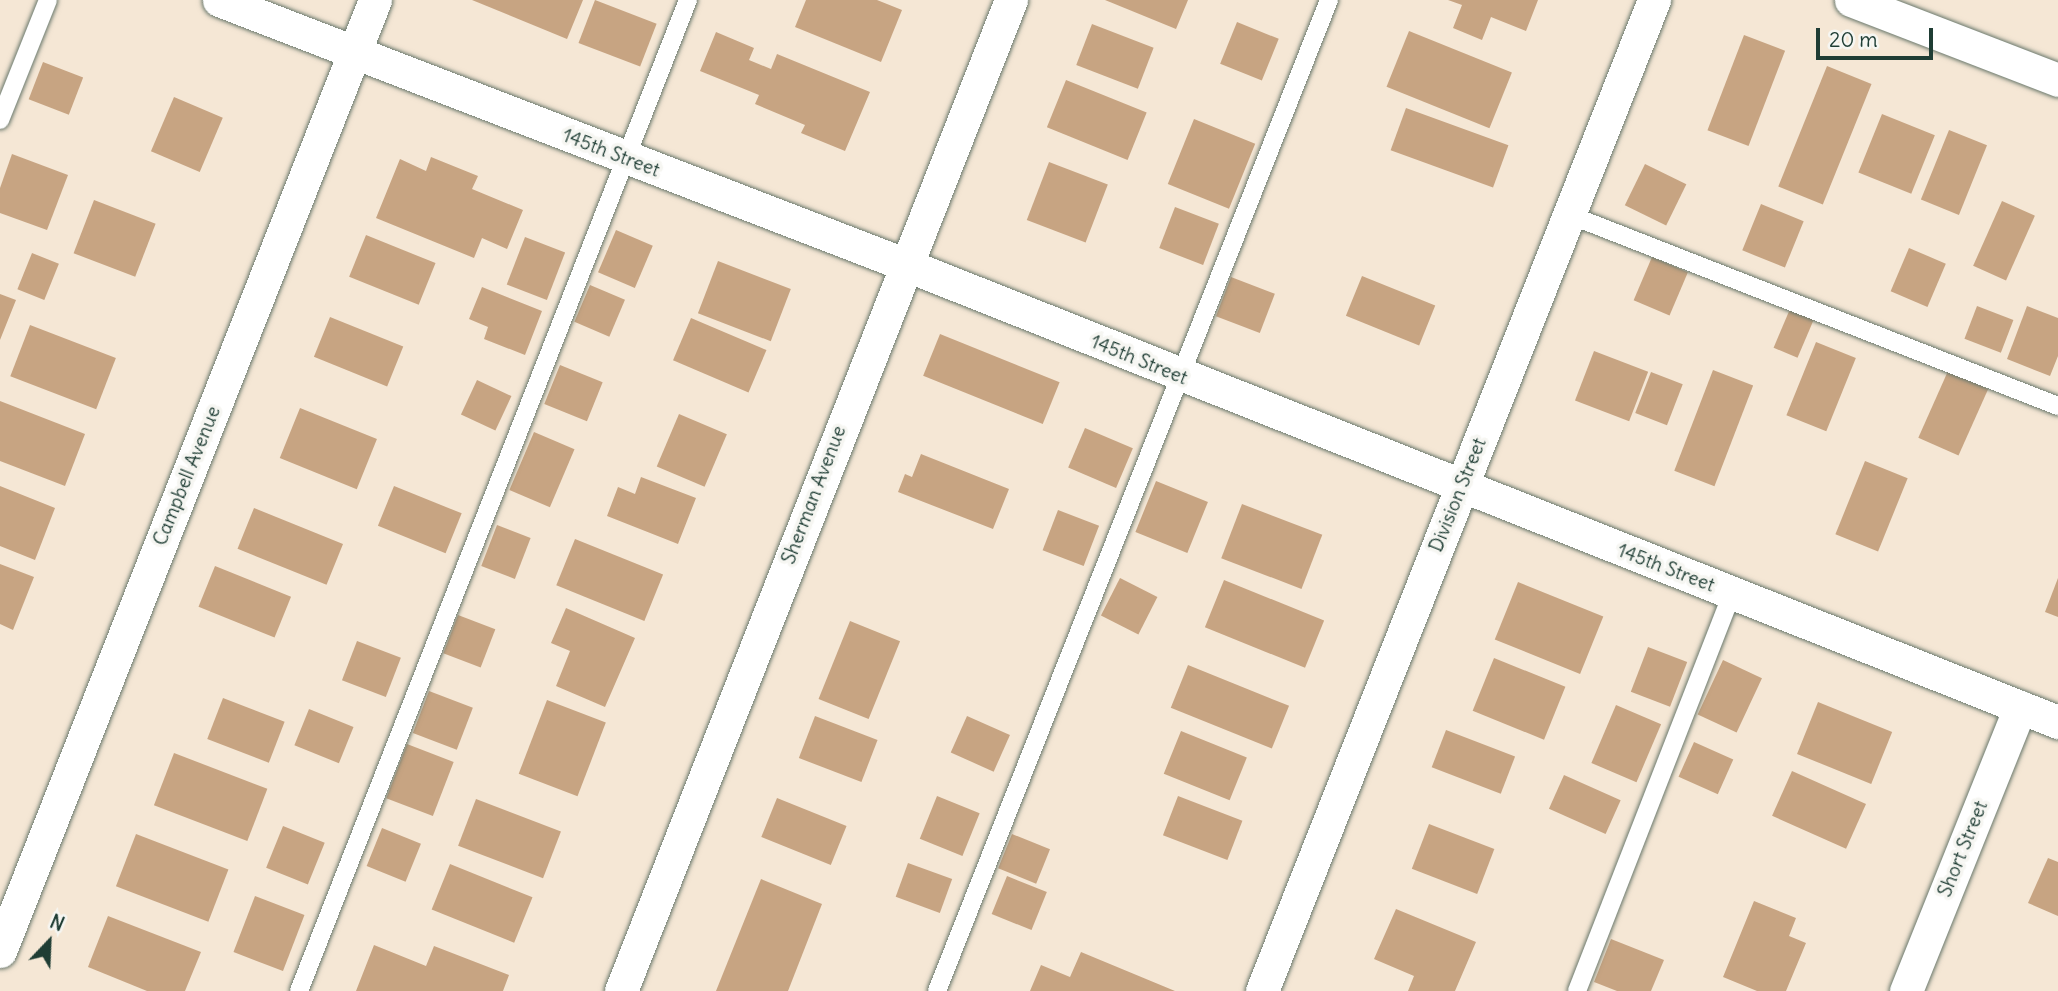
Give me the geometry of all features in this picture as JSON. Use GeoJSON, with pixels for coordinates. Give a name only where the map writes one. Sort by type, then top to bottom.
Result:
{"type":"FeatureCollection","features":[{"type":"Feature","properties":{"kind":"street","name":"145th Street"},"geometry":{"type":"LineString","coordinates":[[219,0],[624,159],[904,264],[1180,377],[2058,722]]}},
{"type":"Feature","properties":{"kind":"street","name":"Campbell Avenue"},"geometry":{"type":"LineString","coordinates":[[0,951],[375,0]]}},
{"type":"Feature","properties":{"kind":"street","name":"Sherman Avenue"},"geometry":{"type":"LineString","coordinates":[[621,991],[904,264],[1011,0]]}},
{"type":"Feature","properties":{"kind":"street","name":"Division Street"},"geometry":{"type":"LineString","coordinates":[[1262,991],[1654,0]]}},
{"type":"Feature","properties":{"kind":"street"},"geometry":{"type":"LineString","coordinates":[[1852,0],[2058,80]]}},
{"type":"Feature","properties":{"kind":"street","name":"Short Street"},"geometry":{"type":"LineString","coordinates":[[1906,991],[2020,707]]}},
{"type":"Feature","properties":{"kind":"lane"},"geometry":{"type":"LineString","coordinates":[[0,120],[48,0]]}},
{"type":"Feature","properties":{"kind":"lane"},"geometry":{"type":"LineString","coordinates":[[299,991],[688,0]]}},
{"type":"Feature","properties":{"kind":"lane"},"geometry":{"type":"LineString","coordinates":[[937,991],[1329,0]]}},
{"type":"Feature","properties":{"kind":"lane"},"geometry":{"type":"LineString","coordinates":[[1570,215],[2058,406]]}},
{"type":"Feature","properties":{"kind":"lane"},"geometry":{"type":"LineString","coordinates":[[1577,991],[1732,594]]}},
{"type":"Feature","properties":{"kind":"building"},"geometry":{"type":"Polygon","coordinates":[[[472,0],[583,0],[567,39],[472,0]]]}},
{"type":"Feature","properties":{"kind":"building"},"geometry":{"type":"Polygon","coordinates":[[[595,0],[657,24],[640,67],[579,43],[595,0]]]}},
{"type":"Feature","properties":{"kind":"building"},"geometry":{"type":"Polygon","coordinates":[[[806,0],[877,0],[902,10],[881,62],[795,27],[806,0]]]}},
{"type":"Feature","properties":{"kind":"building"},"geometry":{"type":"Polygon","coordinates":[[[1105,0],[1188,0],[1176,29],[1105,0]]]}},
{"type":"Feature","properties":{"kind":"building"},"geometry":{"type":"Polygon","coordinates":[[[1448,0],[1538,0],[1526,31],[1491,17],[1482,40],[1453,28],[1462,5],[1448,0]]]}},
{"type":"Feature","properties":{"kind":"building"},"geometry":{"type":"Polygon","coordinates":[[[1237,22],[1279,39],[1262,81],[1220,64],[1237,22]]]}},
{"type":"Feature","properties":{"kind":"building"},"geometry":{"type":"Polygon","coordinates":[[[1092,24],[1154,48],[1138,89],[1076,65],[1092,24]]]}},
{"type":"Feature","properties":{"kind":"building"},"geometry":{"type":"Polygon","coordinates":[[[1409,31],[1512,73],[1489,128],[1387,87],[1409,31]]]}},
{"type":"Feature","properties":{"kind":"building"},"geometry":{"type":"Polygon","coordinates":[[[716,32],[754,48],[749,60],[771,69],[777,54],[870,92],[845,151],[801,133],[805,125],[755,104],[759,95],[700,71],[716,32]]]}},
{"type":"Feature","properties":{"kind":"building"},"geometry":{"type":"Polygon","coordinates":[[[1744,35],[1785,51],[1749,146],[1707,130],[1744,35]]]}},
{"type":"Feature","properties":{"kind":"building"},"geometry":{"type":"Polygon","coordinates":[[[43,62],[83,77],[69,115],[29,99],[43,62]]]}},
{"type":"Feature","properties":{"kind":"building"},"geometry":{"type":"Polygon","coordinates":[[[1827,66],[1872,84],[1823,205],[1778,187],[1827,66]]]}},
{"type":"Feature","properties":{"kind":"building"},"geometry":{"type":"Polygon","coordinates":[[[1066,80],[1147,113],[1128,160],[1047,127],[1066,80]]]}},
{"type":"Feature","properties":{"kind":"building"},"geometry":{"type":"Polygon","coordinates":[[[174,97],[223,118],[200,172],[151,151],[174,97]]]}},
{"type":"Feature","properties":{"kind":"building"},"geometry":{"type":"Polygon","coordinates":[[[1406,108],[1508,145],[1493,188],[1391,150],[1406,108]]]}},
{"type":"Feature","properties":{"kind":"building"},"geometry":{"type":"Polygon","coordinates":[[[1882,114],[1935,135],[1911,194],[1858,172],[1882,114]]]}},
{"type":"Feature","properties":{"kind":"building"},"geometry":{"type":"Polygon","coordinates":[[[1194,119],[1255,144],[1229,209],[1168,184],[1194,119]]]}},
{"type":"Feature","properties":{"kind":"building"},"geometry":{"type":"Polygon","coordinates":[[[1949,130],[1987,145],[1959,215],[1921,200],[1949,130]]]}},
{"type":"Feature","properties":{"kind":"building"},"geometry":{"type":"Polygon","coordinates":[[[12,154],[68,175],[47,230],[0,213],[0,188],[12,154]]]}},
{"type":"Feature","properties":{"kind":"building"},"geometry":{"type":"Polygon","coordinates":[[[431,157],[478,176],[472,189],[523,210],[507,249],[482,238],[474,258],[376,218],[400,159],[426,171],[431,157]]]}},
{"type":"Feature","properties":{"kind":"building"},"geometry":{"type":"Polygon","coordinates":[[[1049,162],[1108,185],[1086,242],[1027,220],[1049,162]]]}},
{"type":"Feature","properties":{"kind":"building"},"geometry":{"type":"Polygon","coordinates":[[[1645,164],[1686,184],[1666,226],[1625,205],[1645,164]]]}},
{"type":"Feature","properties":{"kind":"building"},"geometry":{"type":"Polygon","coordinates":[[[94,200],[156,224],[135,277],[74,253],[94,200]]]}},
{"type":"Feature","properties":{"kind":"building"},"geometry":{"type":"Polygon","coordinates":[[[2002,201],[2035,216],[2006,281],[1973,266],[2002,201]]]}},
{"type":"Feature","properties":{"kind":"building"},"geometry":{"type":"Polygon","coordinates":[[[1761,204],[1804,221],[1785,268],[1742,250],[1761,204]]]}},
{"type":"Feature","properties":{"kind":"building"},"geometry":{"type":"Polygon","coordinates":[[[1175,207],[1219,224],[1203,265],[1159,248],[1175,207]]]}},
{"type":"Feature","properties":{"kind":"building"},"geometry":{"type":"Polygon","coordinates":[[[616,230],[653,246],[635,288],[598,272],[616,230]]]}},
{"type":"Feature","properties":{"kind":"building"},"geometry":{"type":"Polygon","coordinates":[[[366,235],[436,263],[419,305],[349,277],[366,235]]]}},
{"type":"Feature","properties":{"kind":"building"},"geometry":{"type":"Polygon","coordinates":[[[525,237],[565,252],[547,300],[507,285],[525,237]]]}},
{"type":"Feature","properties":{"kind":"building"},"geometry":{"type":"Polygon","coordinates":[[[1909,248],[1946,264],[1927,307],[1891,291],[1909,248]]]}},
{"type":"Feature","properties":{"kind":"building"},"geometry":{"type":"Polygon","coordinates":[[[32,253],[59,264],[44,300],[17,289],[32,253]]]}},
{"type":"Feature","properties":{"kind":"building"},"geometry":{"type":"Polygon","coordinates":[[[1652,257],[1688,272],[1670,316],[1634,300],[1652,257]]]}},
{"type":"Feature","properties":{"kind":"building"},"geometry":{"type":"Polygon","coordinates":[[[718,261],[791,289],[771,341],[698,313],[718,261]]]}},
{"type":"Feature","properties":{"kind":"building"},"geometry":{"type":"Polygon","coordinates":[[[1362,276],[1435,306],[1419,345],[1346,316],[1362,276]]]}},
{"type":"Feature","properties":{"kind":"building"},"geometry":{"type":"Polygon","coordinates":[[[1231,277],[1275,294],[1260,333],[1216,316],[1231,277]]]}},
{"type":"Feature","properties":{"kind":"building"},"geometry":{"type":"Polygon","coordinates":[[[590,285],[625,300],[609,337],[574,322],[590,285]]]}},
{"type":"Feature","properties":{"kind":"building"},"geometry":{"type":"Polygon","coordinates":[[[482,287],[542,311],[525,355],[484,339],[488,327],[469,319],[482,287]]]}},
{"type":"Feature","properties":{"kind":"building"},"geometry":{"type":"Polygon","coordinates":[[[0,294],[16,300],[0,340],[0,294]]]}},
{"type":"Feature","properties":{"kind":"building"},"geometry":{"type":"Polygon","coordinates":[[[1977,306],[2013,320],[2001,353],[1964,339],[1977,306]]]}},
{"type":"Feature","properties":{"kind":"building"},"geometry":{"type":"Polygon","coordinates":[[[2027,306],[2058,318],[2058,356],[2050,376],[2007,359],[2027,306]]]}},
{"type":"Feature","properties":{"kind":"building"},"geometry":{"type":"Polygon","coordinates":[[[1790,309],[1814,319],[1798,358],[1774,348],[1790,309]]]}},
{"type":"Feature","properties":{"kind":"building"},"geometry":{"type":"Polygon","coordinates":[[[330,317],[403,347],[387,386],[314,357],[330,317]]]}},
{"type":"Feature","properties":{"kind":"building"},"geometry":{"type":"Polygon","coordinates":[[[691,318],[766,350],[749,392],[673,360],[691,318]]]}},
{"type":"Feature","properties":{"kind":"building"},"geometry":{"type":"Polygon","coordinates":[[[30,325],[116,358],[96,409],[10,376],[30,325]]]}},
{"type":"Feature","properties":{"kind":"building"},"geometry":{"type":"Polygon","coordinates":[[[940,334],[1060,382],[1043,424],[923,376],[940,334]]]}},
{"type":"Feature","properties":{"kind":"building"},"geometry":{"type":"Polygon","coordinates":[[[1816,342],[1856,358],[1826,431],[1786,415],[1816,342]]]}},
{"type":"Feature","properties":{"kind":"building"},"geometry":{"type":"Polygon","coordinates":[[[1594,351],[1648,372],[1629,421],[1575,400],[1594,351]]]}},
{"type":"Feature","properties":{"kind":"building"},"geometry":{"type":"Polygon","coordinates":[[[560,365],[603,382],[587,421],[544,404],[560,365]]]}},
{"type":"Feature","properties":{"kind":"building"},"geometry":{"type":"Polygon","coordinates":[[[1713,370],[1753,385],[1714,486],[1674,471],[1713,370]]]}},
{"type":"Feature","properties":{"kind":"building"},"geometry":{"type":"Polygon","coordinates":[[[1948,371],[1988,389],[1959,456],[1918,438],[1948,371]]]}},
{"type":"Feature","properties":{"kind":"building"},"geometry":{"type":"Polygon","coordinates":[[[1651,372],[1683,384],[1667,425],[1635,413],[1651,372]]]}},
{"type":"Feature","properties":{"kind":"building"},"geometry":{"type":"Polygon","coordinates":[[[477,380],[511,396],[495,430],[461,414],[477,380]]]}},
{"type":"Feature","properties":{"kind":"building"},"geometry":{"type":"Polygon","coordinates":[[[0,401],[85,434],[65,486],[0,461],[0,401]]]}},
{"type":"Feature","properties":{"kind":"building"},"geometry":{"type":"Polygon","coordinates":[[[300,408],[377,439],[357,489],[280,458],[300,408]]]}},
{"type":"Feature","properties":{"kind":"building"},"geometry":{"type":"Polygon","coordinates":[[[679,414],[727,434],[705,487],[657,466],[679,414]]]}},
{"type":"Feature","properties":{"kind":"building"},"geometry":{"type":"Polygon","coordinates":[[[1085,428],[1133,448],[1116,488],[1068,468],[1085,428]]]}},
{"type":"Feature","properties":{"kind":"building"},"geometry":{"type":"Polygon","coordinates":[[[534,432],[575,449],[550,507],[509,490],[534,432]]]}},
{"type":"Feature","properties":{"kind":"building"},"geometry":{"type":"Polygon","coordinates":[[[921,454],[1009,489],[993,529],[898,492],[905,474],[912,477],[921,454]]]}},
{"type":"Feature","properties":{"kind":"building"},"geometry":{"type":"Polygon","coordinates":[[[1865,461],[1908,478],[1878,551],[1835,534],[1865,461]]]}},
{"type":"Feature","properties":{"kind":"building"},"geometry":{"type":"Polygon","coordinates":[[[641,477],[696,498],[678,544],[607,516],[618,487],[635,494],[641,477]]]}},
{"type":"Feature","properties":{"kind":"building"},"geometry":{"type":"Polygon","coordinates":[[[1156,481],[1208,502],[1187,553],[1135,532],[1156,481]]]}},
{"type":"Feature","properties":{"kind":"building"},"geometry":{"type":"Polygon","coordinates":[[[0,486],[55,508],[35,560],[0,546],[0,486]]]}},
{"type":"Feature","properties":{"kind":"building"},"geometry":{"type":"Polygon","coordinates":[[[394,486],[462,513],[446,553],[378,526],[394,486]]]}},
{"type":"Feature","properties":{"kind":"building"},"geometry":{"type":"Polygon","coordinates":[[[1242,504],[1322,535],[1302,589],[1221,558],[1242,504]]]}},
{"type":"Feature","properties":{"kind":"building"},"geometry":{"type":"Polygon","coordinates":[[[254,508],[343,544],[327,585],[238,549],[254,508]]]}},
{"type":"Feature","properties":{"kind":"building"},"geometry":{"type":"Polygon","coordinates":[[[1058,510],[1099,526],[1084,566],[1043,550],[1058,510]]]}},
{"type":"Feature","properties":{"kind":"building"},"geometry":{"type":"Polygon","coordinates":[[[497,525],[531,538],[515,579],[481,566],[497,525]]]}},
{"type":"Feature","properties":{"kind":"building"},"geometry":{"type":"Polygon","coordinates":[[[575,539],[663,575],[644,621],[556,585],[575,539]]]}},
{"type":"Feature","properties":{"kind":"building"},"geometry":{"type":"Polygon","coordinates":[[[0,564],[34,577],[13,630],[0,624],[0,564]]]}},
{"type":"Feature","properties":{"kind":"building"},"geometry":{"type":"Polygon","coordinates":[[[215,566],[291,597],[275,638],[199,607],[215,566]]]}},
{"type":"Feature","properties":{"kind":"building"},"geometry":{"type":"Polygon","coordinates":[[[1120,578],[1157,597],[1138,634],[1101,615],[1120,578]]]}},
{"type":"Feature","properties":{"kind":"building"},"geometry":{"type":"Polygon","coordinates":[[[2058,578],[2058,617],[2045,612],[2058,578]]]}},
{"type":"Feature","properties":{"kind":"building"},"geometry":{"type":"Polygon","coordinates":[[[1224,580],[1324,620],[1305,668],[1205,627],[1224,580]]]}},
{"type":"Feature","properties":{"kind":"building"},"geometry":{"type":"Polygon","coordinates":[[[1518,582],[1603,616],[1580,674],[1495,639],[1518,582]]]}},
{"type":"Feature","properties":{"kind":"building"},"geometry":{"type":"Polygon","coordinates":[[[566,608],[635,638],[605,707],[556,686],[570,651],[551,643],[566,608]]]}},
{"type":"Feature","properties":{"kind":"building"},"geometry":{"type":"Polygon","coordinates":[[[458,615],[495,629],[481,668],[443,653],[458,615]]]}},
{"type":"Feature","properties":{"kind":"building"},"geometry":{"type":"Polygon","coordinates":[[[850,621],[900,641],[869,719],[819,699],[850,621]]]}},
{"type":"Feature","properties":{"kind":"building"},"geometry":{"type":"Polygon","coordinates":[[[357,641],[401,658],[386,697],[342,680],[357,641]]]}},
{"type":"Feature","properties":{"kind":"building"},"geometry":{"type":"Polygon","coordinates":[[[1648,647],[1687,662],[1670,707],[1631,692],[1648,647]]]}},
{"type":"Feature","properties":{"kind":"building"},"geometry":{"type":"Polygon","coordinates":[[[1494,658],[1565,687],[1544,740],[1473,711],[1494,658]]]}},
{"type":"Feature","properties":{"kind":"building"},"geometry":{"type":"Polygon","coordinates":[[[1723,660],[1762,678],[1737,733],[1698,714],[1723,660]]]}},
{"type":"Feature","properties":{"kind":"building"},"geometry":{"type":"Polygon","coordinates":[[[1188,665],[1289,706],[1272,748],[1171,708],[1188,665]]]}},
{"type":"Feature","properties":{"kind":"building"},"geometry":{"type":"Polygon","coordinates":[[[429,691],[473,708],[457,750],[413,733],[429,691]]]}},
{"type":"Feature","properties":{"kind":"building"},"geometry":{"type":"Polygon","coordinates":[[[223,698],[285,722],[269,763],[207,739],[223,698]]]}},
{"type":"Feature","properties":{"kind":"building"},"geometry":{"type":"Polygon","coordinates":[[[547,700],[606,723],[578,796],[519,774],[547,700]]]}},
{"type":"Feature","properties":{"kind":"building"},"geometry":{"type":"Polygon","coordinates":[[[1818,702],[1892,732],[1871,784],[1797,754],[1818,702]]]}},
{"type":"Feature","properties":{"kind":"building"},"geometry":{"type":"Polygon","coordinates":[[[1616,705],[1661,724],[1636,782],[1591,763],[1616,705]]]}},
{"type":"Feature","properties":{"kind":"building"},"geometry":{"type":"Polygon","coordinates":[[[309,709],[354,727],[339,763],[294,745],[309,709]]]}},
{"type":"Feature","properties":{"kind":"building"},"geometry":{"type":"Polygon","coordinates":[[[815,716],[878,740],[861,782],[799,758],[815,716]]]}},
{"type":"Feature","properties":{"kind":"building"},"geometry":{"type":"Polygon","coordinates":[[[967,716],[1010,735],[994,772],[951,753],[967,716]]]}},
{"type":"Feature","properties":{"kind":"building"},"geometry":{"type":"Polygon","coordinates":[[[1446,730],[1515,757],[1501,794],[1432,767],[1446,730]]]}},
{"type":"Feature","properties":{"kind":"building"},"geometry":{"type":"Polygon","coordinates":[[[1181,731],[1247,758],[1230,800],[1164,774],[1181,731]]]}},
{"type":"Feature","properties":{"kind":"building"},"geometry":{"type":"Polygon","coordinates":[[[1694,742],[1733,759],[1718,794],[1679,777],[1694,742]]]}},
{"type":"Feature","properties":{"kind":"building"},"geometry":{"type":"Polygon","coordinates":[[[407,744],[454,762],[433,816],[386,798],[407,744]]]}},
{"type":"Feature","properties":{"kind":"building"},"geometry":{"type":"Polygon","coordinates":[[[174,753],[267,789],[247,841],[154,805],[174,753]]]}},
{"type":"Feature","properties":{"kind":"building"},"geometry":{"type":"Polygon","coordinates":[[[1792,771],[1866,804],[1846,849],[1772,816],[1792,771]]]}},
{"type":"Feature","properties":{"kind":"building"},"geometry":{"type":"Polygon","coordinates":[[[1564,775],[1621,800],[1606,834],[1549,809],[1564,775]]]}},
{"type":"Feature","properties":{"kind":"building"},"geometry":{"type":"Polygon","coordinates":[[[937,796],[980,813],[962,856],[920,839],[937,796]]]}},
{"type":"Feature","properties":{"kind":"building"},"geometry":{"type":"Polygon","coordinates":[[[1178,796],[1242,821],[1227,860],[1163,835],[1178,796]]]}},
{"type":"Feature","properties":{"kind":"building"},"geometry":{"type":"Polygon","coordinates":[[[777,798],[847,826],[831,865],[761,837],[777,798]]]}},
{"type":"Feature","properties":{"kind":"building"},"geometry":{"type":"Polygon","coordinates":[[[476,799],[561,832],[543,878],[458,846],[476,799]]]}},
{"type":"Feature","properties":{"kind":"building"},"geometry":{"type":"Polygon","coordinates":[[[1429,824],[1494,849],[1477,894],[1412,869],[1429,824]]]}},
{"type":"Feature","properties":{"kind":"building"},"geometry":{"type":"Polygon","coordinates":[[[283,826],[325,843],[308,885],[266,868],[283,826]]]}},
{"type":"Feature","properties":{"kind":"building"},"geometry":{"type":"Polygon","coordinates":[[[382,828],[421,844],[406,882],[367,866],[382,828]]]}},
{"type":"Feature","properties":{"kind":"building"},"geometry":{"type":"Polygon","coordinates":[[[136,834],[228,869],[208,922],[116,886],[136,834]]]}},
{"type":"Feature","properties":{"kind":"building"},"geometry":{"type":"Polygon","coordinates":[[[1012,834],[1050,849],[1036,884],[998,868],[1012,834]]]}},
{"type":"Feature","properties":{"kind":"building"},"geometry":{"type":"Polygon","coordinates":[[[2048,858],[2058,862],[2058,916],[2028,903],[2048,858]]]}},
{"type":"Feature","properties":{"kind":"building"},"geometry":{"type":"Polygon","coordinates":[[[908,863],[952,879],[940,913],[896,897],[908,863]]]}},
{"type":"Feature","properties":{"kind":"building"},"geometry":{"type":"Polygon","coordinates":[[[450,864],[533,897],[514,943],[432,909],[450,864]]]}},
{"type":"Feature","properties":{"kind":"building"},"geometry":{"type":"Polygon","coordinates":[[[1007,876],[1047,892],[1032,930],[992,914],[1007,876]]]}},
{"type":"Feature","properties":{"kind":"building"},"geometry":{"type":"Polygon","coordinates":[[[761,879],[822,904],[788,991],[716,991],[761,879]]]}},
{"type":"Feature","properties":{"kind":"building"},"geometry":{"type":"Polygon","coordinates":[[[255,896],[304,915],[283,971],[233,952],[255,896]]]}},
{"type":"Feature","properties":{"kind":"building"},"geometry":{"type":"Polygon","coordinates":[[[1754,901],[1796,918],[1789,936],[1806,943],[1786,991],[1757,991],[1723,977],[1754,901]]]}},
{"type":"Feature","properties":{"kind":"building"},"geometry":{"type":"Polygon","coordinates":[[[1396,909],[1476,942],[1455,991],[1408,991],[1414,976],[1374,959],[1396,909]]]}},
{"type":"Feature","properties":{"kind":"building"},"geometry":{"type":"Polygon","coordinates":[[[108,916],[201,952],[185,991],[147,991],[88,967],[108,916]]]}},
{"type":"Feature","properties":{"kind":"building"},"geometry":{"type":"Polygon","coordinates":[[[1611,939],[1664,960],[1651,991],[1617,991],[1594,982],[1611,939]]]}},
{"type":"Feature","properties":{"kind":"building"},"geometry":{"type":"Polygon","coordinates":[[[374,945],[426,966],[434,946],[509,975],[503,991],[356,991],[374,945]]]}},
{"type":"Feature","properties":{"kind":"building"},"geometry":{"type":"Polygon","coordinates":[[[1081,952],[1175,991],[1030,991],[1041,965],[1070,977],[1081,952]]]}}]}
